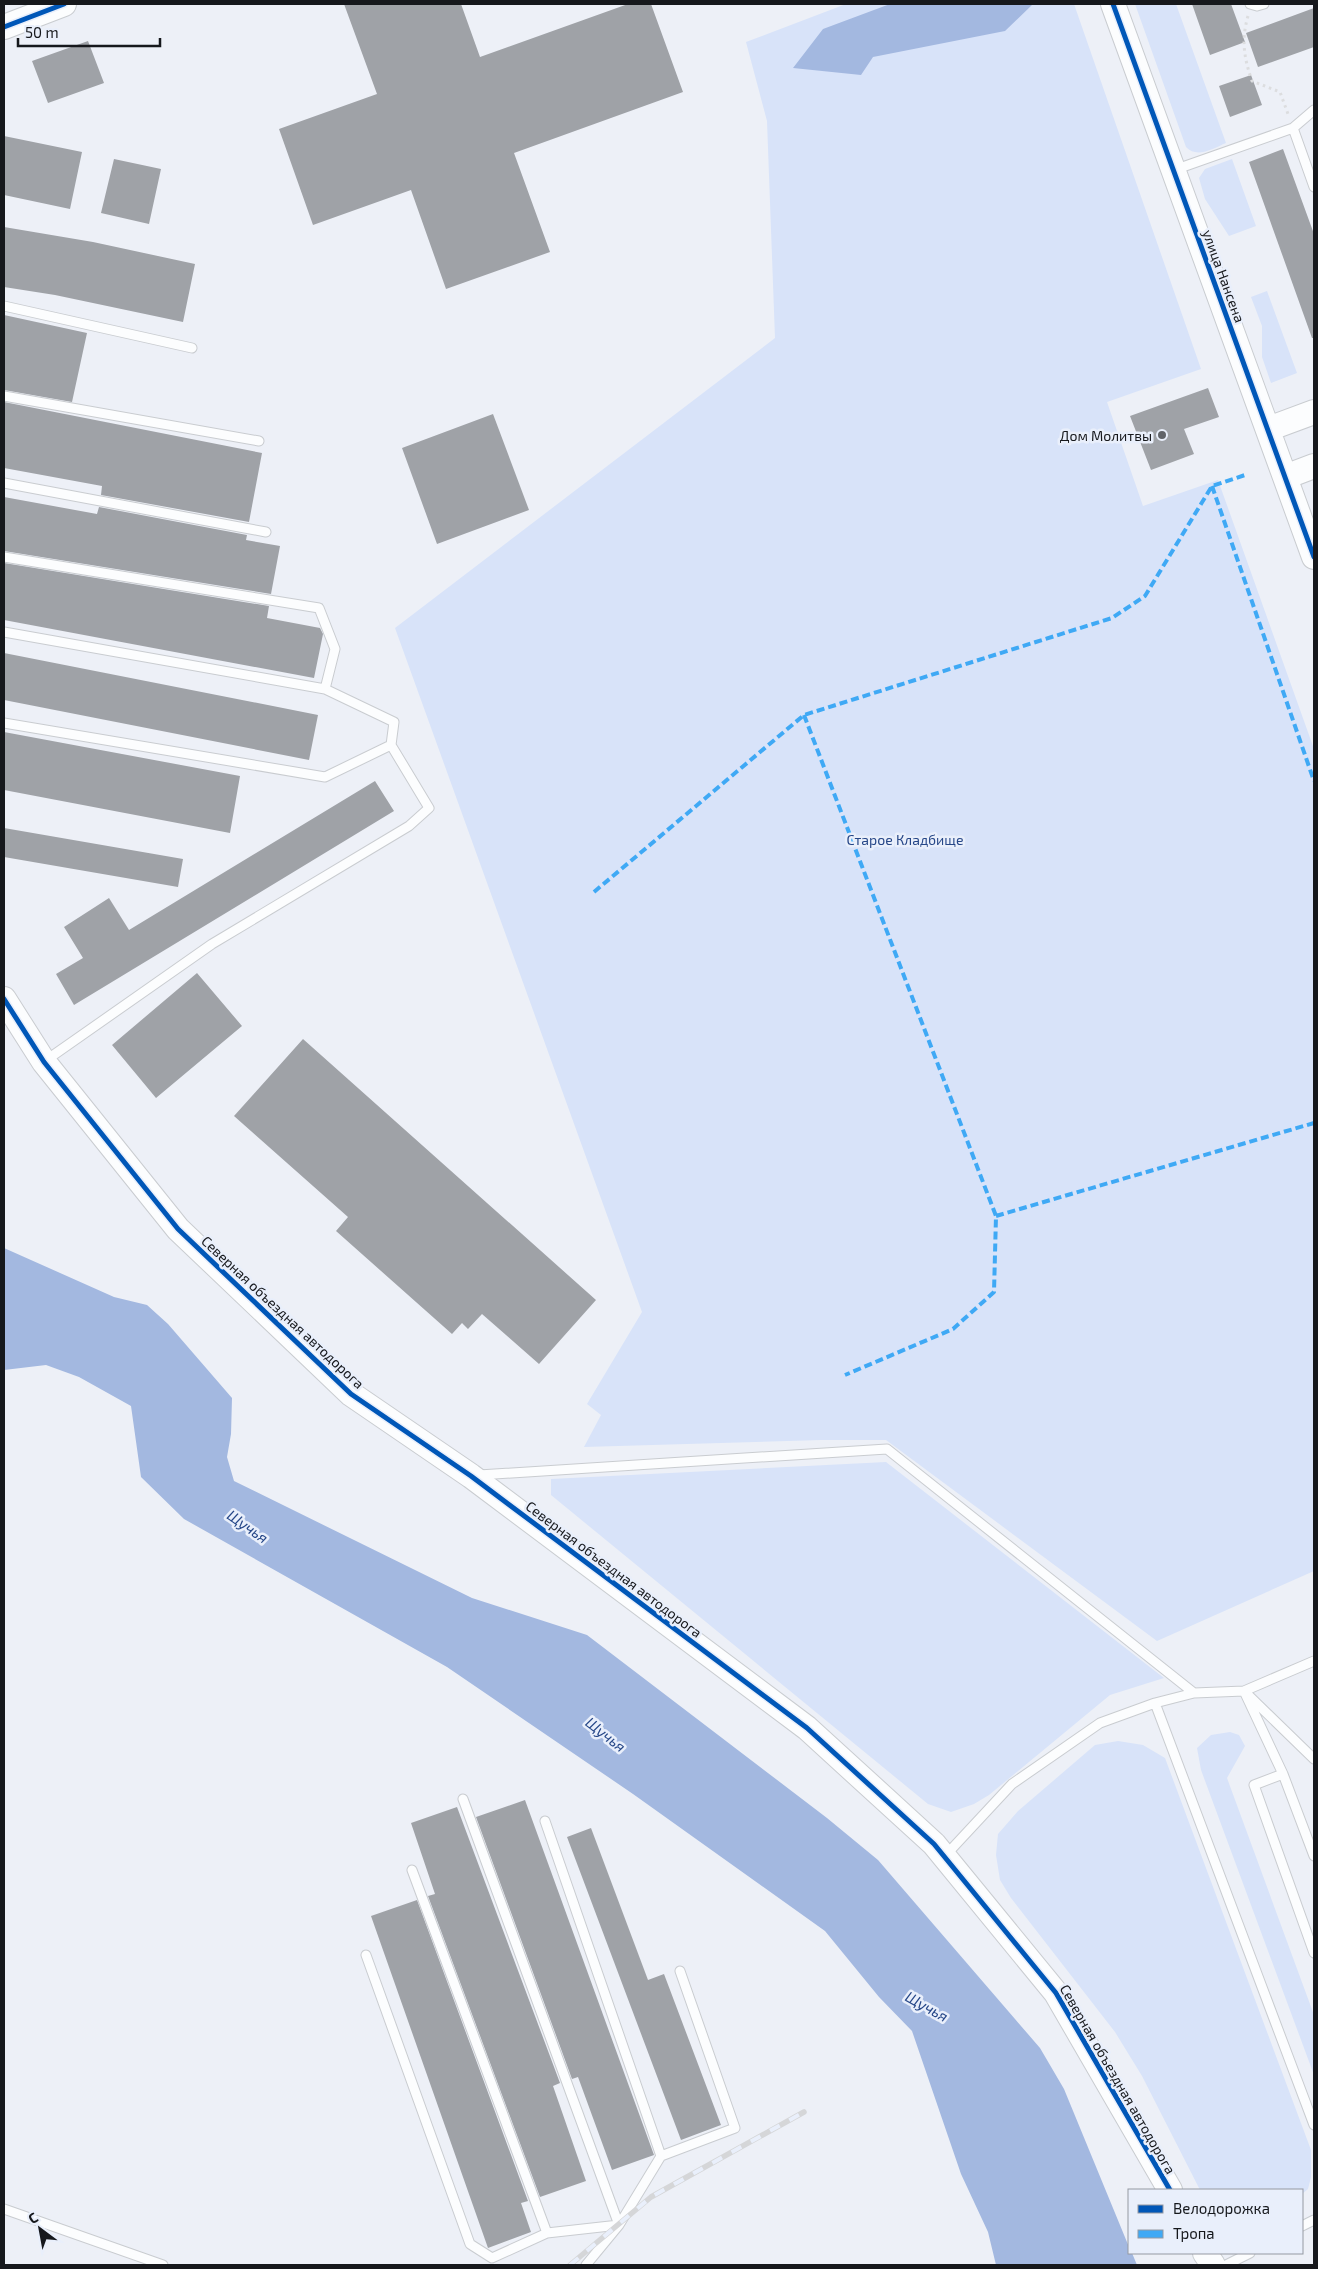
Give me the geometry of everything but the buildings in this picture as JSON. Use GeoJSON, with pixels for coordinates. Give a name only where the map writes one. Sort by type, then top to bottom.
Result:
{"type":"FeatureCollection","features":[{"type":"Feature","properties":{"kind":"street"},"geometry":{"type":"LineString","coordinates":[[4,27],[64,4]]}},
{"type":"Feature","properties":{"kind":"street","name":"улица Нансена"},"geometry":{"type":"LineString","coordinates":[[1113,4],[1314,557]]}},
{"type":"Feature","properties":{"kind":"street"},"geometry":{"type":"LineString","coordinates":[[1268,429],[1314,412]]}},
{"type":"Feature","properties":{"kind":"street"},"geometry":{"type":"LineString","coordinates":[[1285,477],[1314,466]]}},
{"type":"Feature","properties":{"kind":"street","name":"Северная объездная автодорога"},"geometry":{"type":"LineString","coordinates":[[4,999],[44,1062],[178,1229],[351,1394],[471,1476],[807,1728],[934,1844],[1056,1993],[1169,2189]]}},
{"type":"Feature","properties":{"kind":"lane"},"geometry":{"type":"LineString","coordinates":[[1250,5],[1264,4]]}},
{"type":"Feature","properties":{"kind":"lane"},"geometry":{"type":"LineString","coordinates":[[1174,170],[1293,128],[1314,110]]}},
{"type":"Feature","properties":{"kind":"lane"},"geometry":{"type":"LineString","coordinates":[[1293,128],[1314,187]]}},
{"type":"Feature","properties":{"kind":"lane"},"geometry":{"type":"LineString","coordinates":[[4,306],[192,348]]}},
{"type":"Feature","properties":{"kind":"lane"},"geometry":{"type":"LineString","coordinates":[[4,396],[260,441]]}},
{"type":"Feature","properties":{"kind":"lane"},"geometry":{"type":"LineString","coordinates":[[4,483],[266,532]]}},
{"type":"Feature","properties":{"kind":"lane"},"geometry":{"type":"LineString","coordinates":[[4,557],[318,608],[335,649],[325,689]]}},
{"type":"Feature","properties":{"kind":"lane"},"geometry":{"type":"LineString","coordinates":[[4,632],[325,689],[394,722],[391,745],[429,808],[409,826],[212,944],[44,1062]]}},
{"type":"Feature","properties":{"kind":"lane"},"geometry":{"type":"LineString","coordinates":[[4,723],[325,777],[391,745]]}},
{"type":"Feature","properties":{"kind":"lane"},"geometry":{"type":"LineString","coordinates":[[471,1476],[887,1448],[1194,1693]]}},
{"type":"Feature","properties":{"kind":"lane"},"geometry":{"type":"LineString","coordinates":[[944,1857],[1012,1784],[1100,1722],[1155,1703],[1194,1693],[1244,1691],[1314,1661]]}},
{"type":"Feature","properties":{"kind":"lane"},"geometry":{"type":"LineString","coordinates":[[1244,1691],[1314,1759]]}},
{"type":"Feature","properties":{"kind":"lane"},"geometry":{"type":"LineString","coordinates":[[1244,1691],[1283,1774],[1314,1856]]}},
{"type":"Feature","properties":{"kind":"lane"},"geometry":{"type":"LineString","coordinates":[[1155,1703],[1314,2125]]}},
{"type":"Feature","properties":{"kind":"lane"},"geometry":{"type":"LineString","coordinates":[[1283,1774],[1254,1786],[1314,1953]]}},
{"type":"Feature","properties":{"kind":"lane"},"geometry":{"type":"LineString","coordinates":[[463,1799],[619,2225]]}},
{"type":"Feature","properties":{"kind":"lane"},"geometry":{"type":"LineString","coordinates":[[545,1820],[661,2156]]}},
{"type":"Feature","properties":{"kind":"lane"},"geometry":{"type":"LineString","coordinates":[[412,1870],[547,2233]]}},
{"type":"Feature","properties":{"kind":"lane"},"geometry":{"type":"LineString","coordinates":[[366,1955],[470,2244],[492,2258],[547,2233],[619,2225]]}},
{"type":"Feature","properties":{"kind":"lane"},"geometry":{"type":"LineString","coordinates":[[586,2265],[619,2225],[661,2156],[736,2128],[680,1971]]}},
{"type":"Feature","properties":{"kind":"lane"},"geometry":{"type":"LineString","coordinates":[[4,2209],[163,2265]]}},
{"type":"Feature","properties":{"kind":"lane"},"geometry":{"type":"LineString","coordinates":[[1226,2265],[1248,2254]]}},
{"type":"Feature","properties":{"kind":"path"},"geometry":{"type":"LineString","coordinates":[[1250,5],[1244,30],[1246,42],[1244,59],[1252,81],[1280,92],[1293,128]]}},
{"type":"Feature","properties":{"kind":"green space","name":"Старое Кладбище"},"geometry":{"type":"Polygon","coordinates":[[[846,4],[1074,4],[1201,369],[1107,402],[1143,506],[1218,480],[1314,749],[1314,1571],[1157,1641],[886,1440],[821,1440],[584,1447],[601,1415],[587,1404],[642,1312],[395,628],[775,338],[767,121],[746,42],[846,4]]]}},
{"type":"Feature","properties":{"kind":"green space"},"geometry":{"type":"Polygon","coordinates":[[[1135,4],[1176,4],[1226,143],[1211,150],[1200,152],[1195,152],[1186,147],[1135,4]]]}},
{"type":"Feature","properties":{"kind":"green space"},"geometry":{"type":"Polygon","coordinates":[[[1232,159],[1256,226],[1229,236],[1205,199],[1199,178],[1205,169],[1232,159]]]}},
{"type":"Feature","properties":{"kind":"green space"},"geometry":{"type":"Polygon","coordinates":[[[1267,291],[1297,373],[1271,383],[1262,357],[1262,326],[1251,297],[1267,291]]]}},
{"type":"Feature","properties":{"kind":"green space"},"geometry":{"type":"Polygon","coordinates":[[[886,1462],[1164,1678],[1110,1695],[989,1795],[974,1804],[951,1812],[928,1804],[551,1495],[551,1479],[886,1462]]]}},
{"type":"Feature","properties":{"kind":"green space"},"geometry":{"type":"Polygon","coordinates":[[[1230,1732],[1239,1735],[1245,1746],[1227,1778],[1314,2015],[1314,2075],[1201,1770],[1197,1748],[1211,1735],[1230,1732]]]}},
{"type":"Feature","properties":{"kind":"green space"},"geometry":{"type":"Polygon","coordinates":[[[1118,1741],[1143,1745],[1165,1758],[1311,2150],[1311,2177],[1308,2189],[1303,2193],[1303,2189],[1199,2189],[1142,2076],[1115,2032],[1011,1898],[1000,1880],[996,1855],[998,1834],[1018,1811],[1095,1745],[1118,1741]]]}},
{"type":"Feature","properties":{"kind":"water"},"geometry":{"type":"Polygon","coordinates":[[[890,4],[1033,4],[1005,31],[873,57],[861,75],[793,68],[823,29],[890,4]]]}},
{"type":"Feature","properties":{"kind":"water","name":"Щучья"},"geometry":{"type":"Polygon","coordinates":[[[4,1248],[114,1297],[147,1305],[168,1324],[232,1398],[231,1434],[227,1457],[234,1481],[472,1598],[587,1635],[827,1818],[878,1860],[1040,2048],[1064,2089],[1128,2245],[1128,2254],[1132,2254],[1137,2265],[996,2265],[988,2232],[961,2174],[912,2031],[879,1997],[825,1931],[633,1794],[447,1667],[184,1519],[141,1477],[131,1406],[79,1377],[46,1365],[4,1370],[4,1248]]]}},
{"type":"Feature","properties":{"kind":"railway"},"geometry":{"type":"LineString","coordinates":[[570,2265],[651,2197],[804,2112]]}},
{"type":"Feature","properties":{"kind":"marked path"},"geometry":{"type":"LineString","coordinates":[[594,892],[804,715],[1112,618],[1145,596],[1212,486],[1245,475]]}},
{"type":"Feature","properties":{"kind":"marked path"},"geometry":{"type":"LineString","coordinates":[[1212,486],[1314,781]]}},
{"type":"Feature","properties":{"kind":"marked path"},"geometry":{"type":"LineString","coordinates":[[804,715],[996,1216],[994,1292],[953,1329],[845,1375]]}},
{"type":"Feature","properties":{"kind":"marked path"},"geometry":{"type":"LineString","coordinates":[[996,1216],[1314,1123]]}},
{"type":"Feature","properties":{"kind":"cycle path"},"geometry":{"type":"LineString","coordinates":[[4,27],[64,4]]}},
{"type":"Feature","properties":{"kind":"cycle path"},"geometry":{"type":"LineString","coordinates":[[1113,4],[1314,557]]}},
{"type":"Feature","properties":{"kind":"cycle path"},"geometry":{"type":"LineString","coordinates":[[4,999],[44,1062],[178,1229],[351,1394],[471,1476],[807,1728],[934,1844],[1056,1993],[1169,2189]]}},
{"type":"Feature","properties":{"kind":"place","name":"Дом Молитвы"},"geometry":{"type":"Point","coordinates":[1162,435]}}]}
